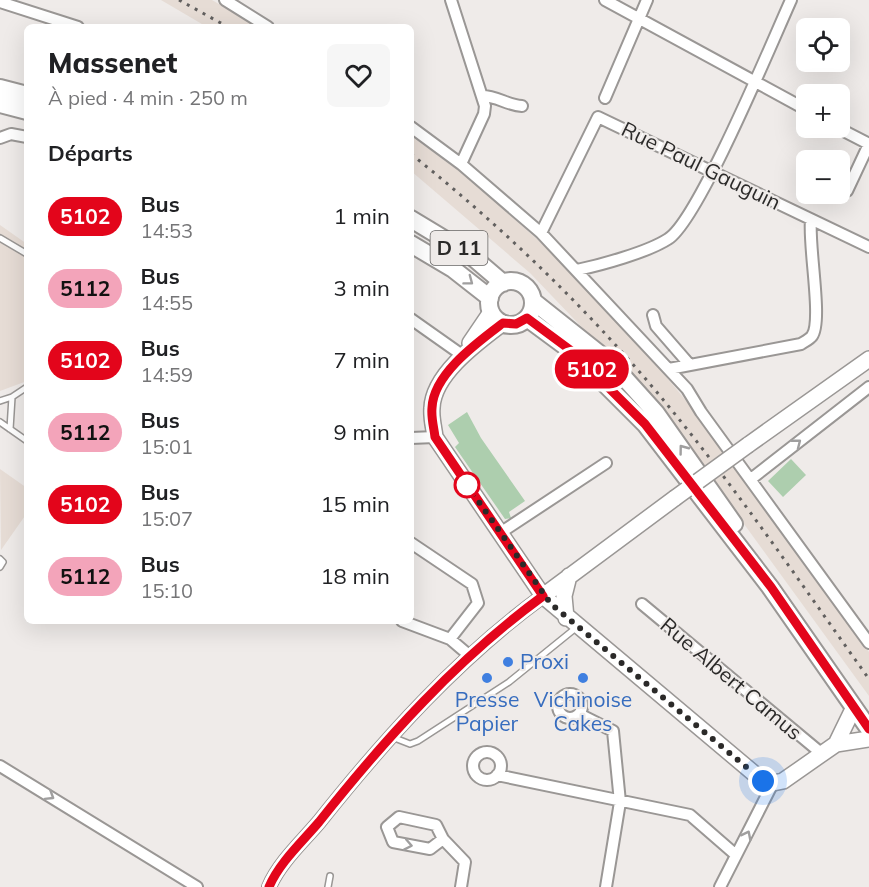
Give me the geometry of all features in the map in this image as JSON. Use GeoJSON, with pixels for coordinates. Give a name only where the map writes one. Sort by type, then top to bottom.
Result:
{"type":"FeatureCollection","features":[{"type":"Feature","properties":{"kind":"main road"},"geometry":{"type":"LineString","coordinates":[[0,88],[24,94]]}},
{"type":"Feature","properties":{"kind":"main road"},"geometry":{"type":"LineString","coordinates":[[0,104],[24,110]]}},
{"type":"Feature","properties":{"kind":"main road","name":"D 11"},"geometry":{"type":"LineString","coordinates":[[414,221],[469,254],[503,283]]}},
{"type":"Feature","properties":{"kind":"main road","name":"D 11"},"geometry":{"type":"LineString","coordinates":[[414,246],[466,278],[490,305]]}},
{"type":"Feature","properties":{"kind":"main road"},"geometry":{"type":"LineString","coordinates":[[464,353],[490,305],[497,286],[516,282],[523,285],[533,302],[611,363],[656,413],[744,540],[771,587]]}},
{"type":"Feature","properties":{"kind":"main road"},"geometry":{"type":"LineString","coordinates":[[533,302],[527,318],[516,324],[503,323],[464,353],[444,376],[432,406],[435,437],[543,596],[756,777],[773,783],[783,781],[836,744],[869,739]]}},
{"type":"Feature","properties":{"kind":"main road"},"geometry":{"type":"LineString","coordinates":[[490,305],[503,323]]}},
{"type":"Feature","properties":{"kind":"main road"},"geometry":{"type":"LineString","coordinates":[[527,318],[573,352],[645,424],[771,587],[869,729]]}},
{"type":"Feature","properties":{"kind":"main road"},"geometry":{"type":"LineString","coordinates":[[543,596],[869,359]]}},
{"type":"Feature","properties":{"kind":"main road"},"geometry":{"type":"LineString","coordinates":[[532,579],[568,576]]}},
{"type":"Feature","properties":{"kind":"main road"},"geometry":{"type":"LineString","coordinates":[[568,576],[564,596],[572,622]]}},
{"type":"Feature","properties":{"kind":"main road"},"geometry":{"type":"LineString","coordinates":[[836,744],[854,707]]}},
{"type":"Feature","properties":{"kind":"street"},"geometry":{"type":"LineString","coordinates":[[225,0],[263,24]]}},
{"type":"Feature","properties":{"kind":"street"},"geometry":{"type":"LineString","coordinates":[[451,0],[482,96],[484,114],[462,164]]}},
{"type":"Feature","properties":{"kind":"street"},"geometry":{"type":"LineString","coordinates":[[605,0],[796,104]]}},
{"type":"Feature","properties":{"kind":"street"},"geometry":{"type":"LineString","coordinates":[[605,98],[647,0]]}},
{"type":"Feature","properties":{"kind":"street"},"geometry":{"type":"LineString","coordinates":[[577,270],[669,239],[690,214],[791,0]]}},
{"type":"Feature","properties":{"kind":"street"},"geometry":{"type":"LineString","coordinates":[[0,2],[69,24]]}},
{"type":"Feature","properties":{"kind":"street"},"geometry":{"type":"LineString","coordinates":[[482,96],[494,96],[513,105],[522,106]]}},
{"type":"Feature","properties":{"kind":"street","name":"Rue Paul Gauguin"},"geometry":{"type":"LineString","coordinates":[[541,233],[598,117],[869,247]]}},
{"type":"Feature","properties":{"kind":"street"},"geometry":{"type":"LineString","coordinates":[[414,129],[462,164],[541,233],[687,389],[701,412],[869,643]]}},
{"type":"Feature","properties":{"kind":"street"},"geometry":{"type":"LineString","coordinates":[[0,138],[11,134],[24,136]]}},
{"type":"Feature","properties":{"kind":"street"},"geometry":{"type":"LineString","coordinates":[[850,134],[869,144],[850,185]]}},
{"type":"Feature","properties":{"kind":"street"},"geometry":{"type":"LineString","coordinates":[[669,369],[801,344],[812,335],[816,321],[809,235],[811,220]]}},
{"type":"Feature","properties":{"kind":"street"},"geometry":{"type":"LineString","coordinates":[[653,315],[656,326],[689,364]]}},
{"type":"Feature","properties":{"kind":"street"},"geometry":{"type":"LineString","coordinates":[[414,321],[464,353]]}},
{"type":"Feature","properties":{"kind":"street"},"geometry":{"type":"LineString","coordinates":[[751,479],[869,387]]}},
{"type":"Feature","properties":{"kind":"street"},"geometry":{"type":"LineString","coordinates":[[414,438],[435,437]]}},
{"type":"Feature","properties":{"kind":"street"},"geometry":{"type":"LineString","coordinates":[[500,533],[606,463]]}},
{"type":"Feature","properties":{"kind":"street"},"geometry":{"type":"LineString","coordinates":[[414,545],[472,585],[478,603],[450,639]]}},
{"type":"Feature","properties":{"kind":"street"},"geometry":{"type":"LineString","coordinates":[[269,887],[317,824],[391,736],[470,656],[543,596]]}},
{"type":"Feature","properties":{"kind":"street","name":"Rue Albert Camus"},"geometry":{"type":"LineString","coordinates":[[642,604],[821,753]]}},
{"type":"Feature","properties":{"kind":"street"},"geometry":{"type":"LineString","coordinates":[[410,624],[450,639],[470,656]]}},
{"type":"Feature","properties":{"kind":"street"},"geometry":{"type":"LineString","coordinates":[[579,714],[613,731],[620,802],[606,887]]}},
{"type":"Feature","properties":{"kind":"street"},"geometry":{"type":"LineString","coordinates":[[0,766],[197,887]]}},
{"type":"Feature","properties":{"kind":"street"},"geometry":{"type":"LineString","coordinates":[[497,775],[690,815],[736,855]]}},
{"type":"Feature","properties":{"kind":"street"},"geometry":{"type":"LineString","coordinates":[[720,887],[773,783]]}},
{"type":"Feature","properties":{"kind":"street"},"geometry":{"type":"LineString","coordinates":[[443,839],[429,849],[393,842],[387,827],[399,817],[436,825],[443,839],[465,862],[461,887]]}},
{"type":"Feature","properties":{"kind":"lane"},"geometry":{"type":"LineString","coordinates":[[0,238],[24,252]]}},
{"type":"Feature","properties":{"kind":"lane"},"geometry":{"type":"LineString","coordinates":[[0,401],[24,389]]}},
{"type":"Feature","properties":{"kind":"lane"},"geometry":{"type":"LineString","coordinates":[[10,429],[12,397]]}},
{"type":"Feature","properties":{"kind":"lane"},"geometry":{"type":"LineString","coordinates":[[0,422],[24,439]]}},
{"type":"Feature","properties":{"kind":"lane"},"geometry":{"type":"LineString","coordinates":[[0,559],[3,562],[0,567]]}},
{"type":"Feature","properties":{"kind":"lane"},"geometry":{"type":"LineString","coordinates":[[391,736],[403,743],[417,741],[509,682],[572,622]]}},
{"type":"Feature","properties":{"kind":"lane"},"geometry":{"type":"LineString","coordinates":[[328,887],[330,876]]}},
{"type":"Feature","properties":{"kind":"shaded area"},"geometry":{"type":"Polygon","coordinates":[[[161,0],[212,0],[253,24],[202,24],[161,0]]]}},
{"type":"Feature","properties":{"kind":"shaded area"},"geometry":{"type":"Polygon","coordinates":[[[414,138],[469,178],[550,251],[641,346],[728,452],[869,652],[869,696],[707,473],[616,363],[530,273],[414,174],[414,138]]]}},
{"type":"Feature","properties":{"kind":"shaded area"},"geometry":{"type":"Polygon","coordinates":[[[0,225],[24,242],[24,382],[0,391],[0,225]]]}},
{"type":"Feature","properties":{"kind":"shaded area"},"geometry":{"type":"Polygon","coordinates":[[[0,469],[24,486],[24,517],[1,550],[0,469]]]}},
{"type":"Feature","properties":{"kind":"green space"},"geometry":{"type":"Polygon","coordinates":[[[467,412],[481,438],[525,501],[509,512],[511,518],[505,519],[455,447],[459,443],[448,425],[467,412]]]}},
{"type":"Feature","properties":{"kind":"green space"},"geometry":{"type":"Polygon","coordinates":[[[791,459],[806,475],[783,497],[768,481],[791,459]]]}},
{"type":"Feature","properties":{"kind":"railway"},"geometry":{"type":"LineString","coordinates":[[179,0],[223,24]]}},
{"type":"Feature","properties":{"kind":"railway"},"geometry":{"type":"LineString","coordinates":[[414,156],[481,213],[547,274],[641,373],[722,474],[869,679]]}},
{"type":"Feature","properties":{"kind":"bus line","name":"5102"},"geometry":{"type":"LineString","coordinates":[[269,887],[272,880],[335,801],[403,724],[470,656],[543,596],[435,437],[432,406],[444,376],[466,351],[503,323],[516,324],[527,318],[544,328],[626,402],[771,587],[869,729]]}},
{"type":"Feature","properties":{"kind":"place","name":"Proxi"},"geometry":{"type":"Point","coordinates":[508,662]}},
{"type":"Feature","properties":{"kind":"place","name":"Presse Papier"},"geometry":{"type":"Point","coordinates":[487,678]}},
{"type":"Feature","properties":{"kind":"place","name":"Vichinoise Cakes"},"geometry":{"type":"Point","coordinates":[583,678]}},
{"type":"Feature","properties":{"kind":"route"},"geometry":{"type":"LineString","coordinates":[[467,485],[543,596],[551,604],[763,781]]}}]}
